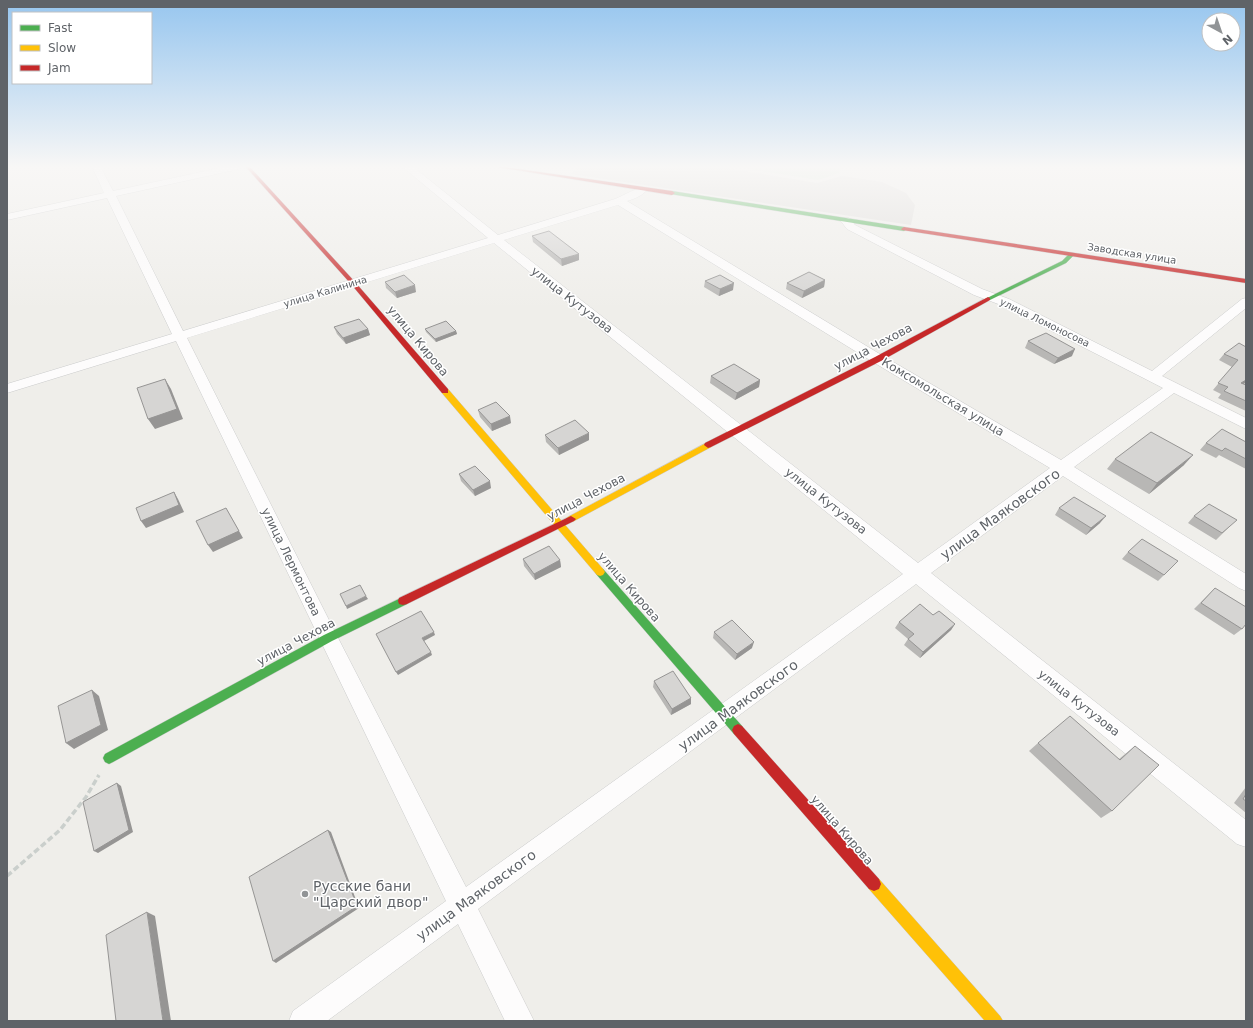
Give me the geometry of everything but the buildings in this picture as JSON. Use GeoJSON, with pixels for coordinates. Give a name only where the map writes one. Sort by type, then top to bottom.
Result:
{"type":"FeatureCollection","features":[{"type":"Feature","properties":{"kind":"street"},"geometry":{"type":"LineString","coordinates":[[7,217],[21,214]]}},
{"type":"Feature","properties":{"kind":"street","name":"улица Лермонтова"},"geometry":{"type":"LineString","coordinates":[[121,214],[328,638],[520,1021]]}},
{"type":"Feature","properties":{"kind":"street","name":"улица Кирова"},"geometry":{"type":"LineString","coordinates":[[290,214],[353,283],[559,525],[995,1021]]}},
{"type":"Feature","properties":{"kind":"street","name":"улица Кутузова"},"geometry":{"type":"LineString","coordinates":[[466,214],[1246,835]]}},
{"type":"Feature","properties":{"kind":"street","name":"улица Калинина"},"geometry":{"type":"LineString","coordinates":[[7,389],[576,214]]}},
{"type":"Feature","properties":{"kind":"street","name":"Комсомольская улица"},"geometry":{"type":"LineString","coordinates":[[640,214],[878,359],[1064,469],[1246,583]]}},
{"type":"Feature","properties":{"kind":"street","name":"Заводская улица"},"geometry":{"type":"LineString","coordinates":[[804,214],[1246,282]]}},
{"type":"Feature","properties":{"kind":"street","name":"улица Ломоносова"},"geometry":{"type":"LineString","coordinates":[[845,220],[851,227],[978,292],[1005,302],[1154,376],[1174,388],[1246,424]]}},
{"type":"Feature","properties":{"kind":"street","name":"улица Чехова"},"geometry":{"type":"LineString","coordinates":[[109,758],[328,638],[559,525],[737,430],[878,359],[992,297],[1064,262],[1072,254]]}},
{"type":"Feature","properties":{"kind":"street"},"geometry":{"type":"LineString","coordinates":[[1154,376],[1246,302]]}},
{"type":"Feature","properties":{"kind":"street","name":"улица Маяковского"},"geometry":{"type":"LineString","coordinates":[[303,1021],[1174,388]]}},
{"type":"Feature","properties":{"kind":"path"},"geometry":{"type":"LineString","coordinates":[[7,876],[60,830],[86,797],[109,758]]}},
{"type":"Feature","properties":{"kind":"shaded area"},"geometry":{"type":"Polygon","coordinates":[[[837,214],[913,214],[911,225],[837,214]]]}},
{"type":"Feature","properties":{"kind":"traffic: fast"},"geometry":{"type":"LineString","coordinates":[[807,214],[904,229]]}},
{"type":"Feature","properties":{"kind":"traffic: fast"},"geometry":{"type":"LineString","coordinates":[[988,299],[1064,262],[1072,254]]}},
{"type":"Feature","properties":{"kind":"traffic: fast"},"geometry":{"type":"LineString","coordinates":[[600,572],[738,730]]}},
{"type":"Feature","properties":{"kind":"traffic: fast"},"geometry":{"type":"LineString","coordinates":[[109,758],[328,638],[403,601]]}},
{"type":"Feature","properties":{"kind":"traffic: slow"},"geometry":{"type":"LineString","coordinates":[[445,391],[600,572]]}},
{"type":"Feature","properties":{"kind":"traffic: slow"},"geometry":{"type":"LineString","coordinates":[[571,519],[708,445]]}},
{"type":"Feature","properties":{"kind":"traffic: slow"},"geometry":{"type":"LineString","coordinates":[[874,884],[995,1021]]}},
{"type":"Feature","properties":{"kind":"traffic: jam"},"geometry":{"type":"LineString","coordinates":[[290,214],[353,283],[445,391]]}},
{"type":"Feature","properties":{"kind":"traffic: jam"},"geometry":{"type":"LineString","coordinates":[[904,229],[1246,281]]}},
{"type":"Feature","properties":{"kind":"traffic: jam"},"geometry":{"type":"LineString","coordinates":[[708,445],[878,359],[988,299]]}},
{"type":"Feature","properties":{"kind":"traffic: jam"},"geometry":{"type":"LineString","coordinates":[[403,601],[571,519]]}},
{"type":"Feature","properties":{"kind":"traffic: jam"},"geometry":{"type":"LineString","coordinates":[[738,730],[874,884]]}},
{"type":"Feature","properties":{"kind":"place","name":"Русские бани \"Царский двор\""},"geometry":{"type":"Point","coordinates":[305,894]}}]}
